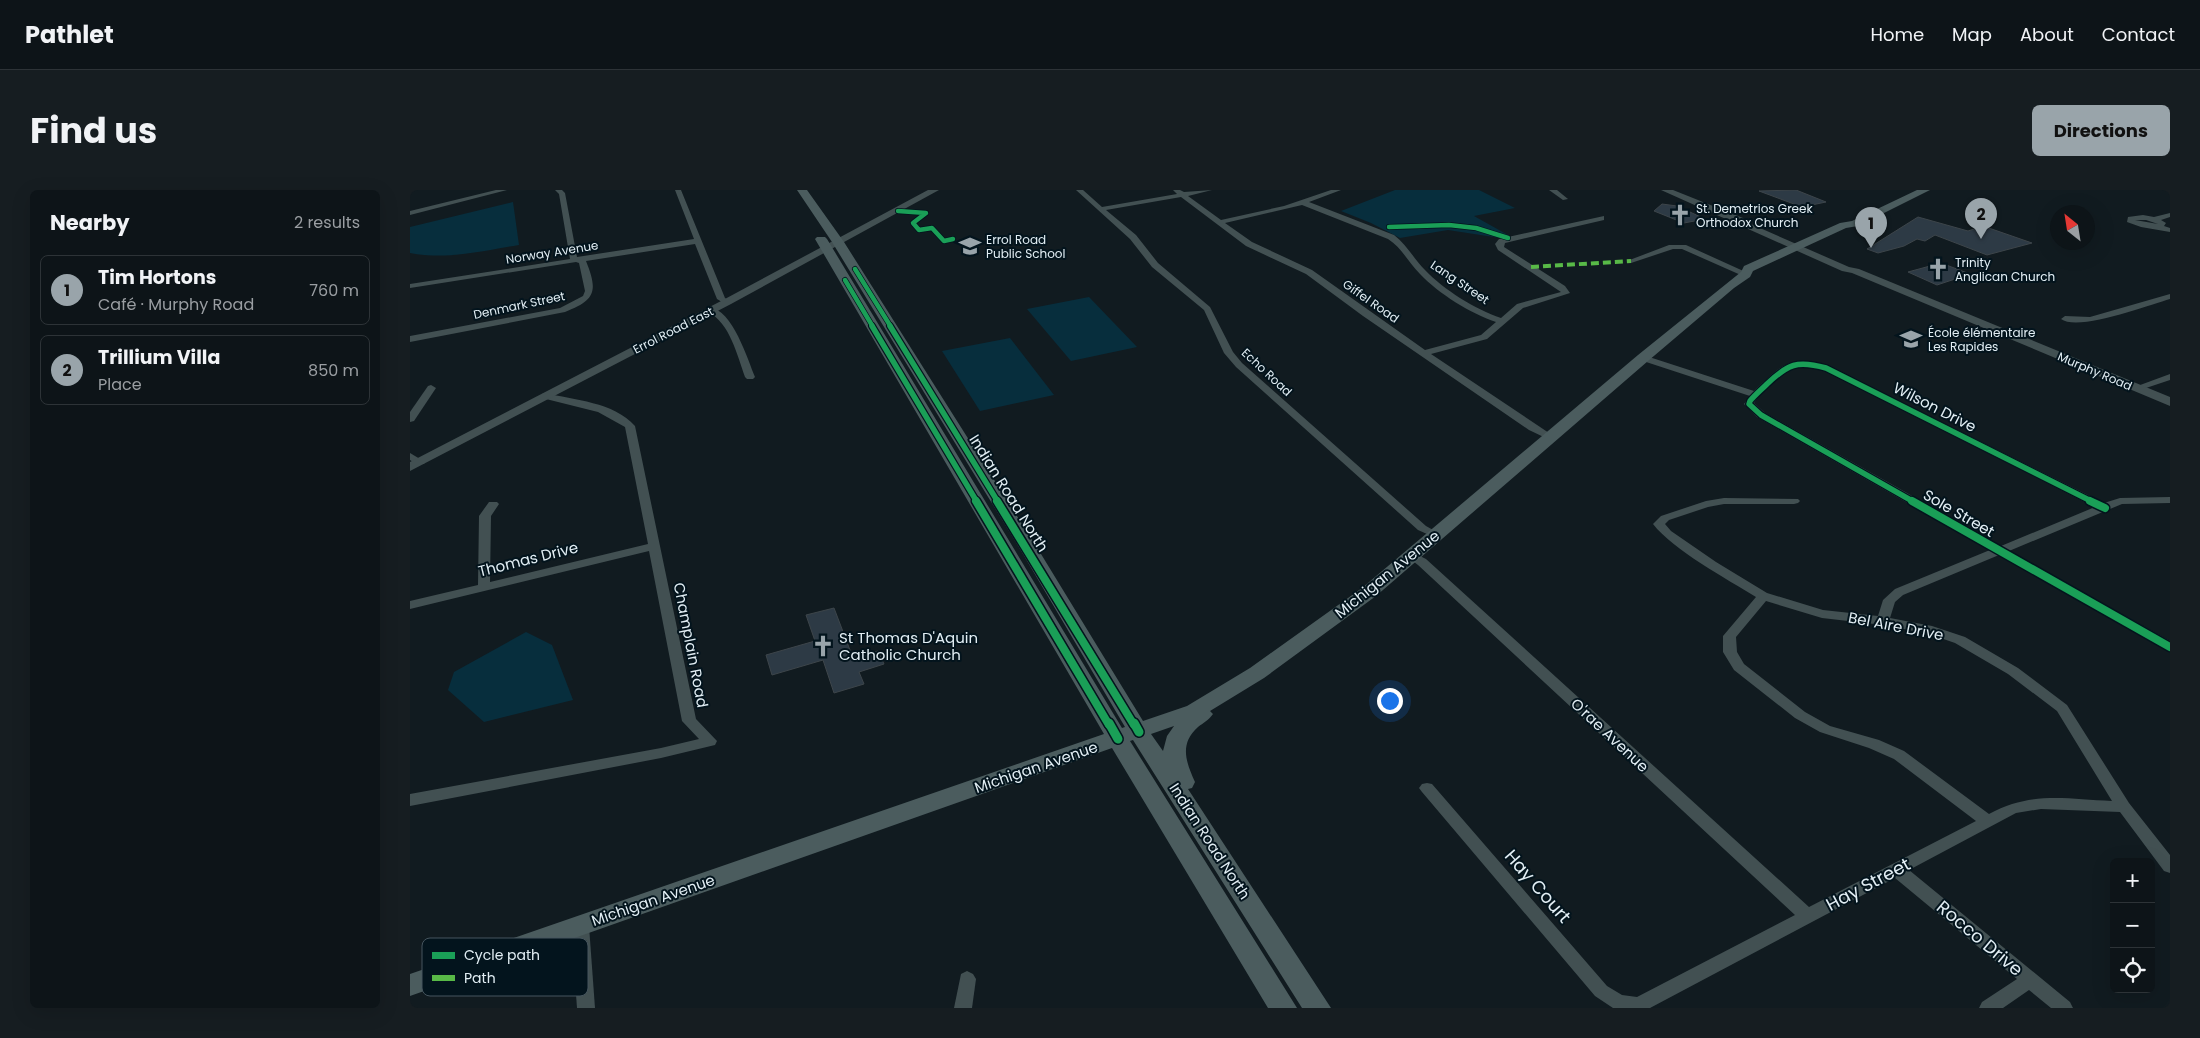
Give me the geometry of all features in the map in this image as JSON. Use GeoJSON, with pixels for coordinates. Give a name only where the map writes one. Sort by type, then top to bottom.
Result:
{"type":"FeatureCollection","features":[{"type":"Feature","properties":{"kind":"main road"},"geometry":{"type":"LineString","coordinates":[[789,190],[799,205]]}},
{"type":"Feature","properties":{"kind":"main road","name":"Indian Road North"},"geometry":{"type":"LineString","coordinates":[[802,190],[832,245],[1128,735],[1283,1008]]}},
{"type":"Feature","properties":{"kind":"main road","name":"Michigan Avenue"},"geometry":{"type":"LineString","coordinates":[[545,938],[1194,711],[1257,672],[1361,597],[1412,556],[1730,285],[1746,274],[1759,273],[1803,248],[1854,227],[1854,224],[1925,190]]}},
{"type":"Feature","properties":{"kind":"main road","name":"Indian Road North"},"geometry":{"type":"LineString","coordinates":[[813,228],[832,245]]}},
{"type":"Feature","properties":{"kind":"main road"},"geometry":{"type":"LineString","coordinates":[[1197,819],[1186,786],[1173,758],[1178,735],[1191,722],[1238,692],[1257,672]]}},
{"type":"Feature","properties":{"kind":"main road","name":"Indian Road North"},"geometry":{"type":"LineString","coordinates":[[1128,735],[1197,819],[1317,1008]]}},
{"type":"Feature","properties":{"kind":"main road","name":"Michigan Avenue"},"geometry":{"type":"LineString","coordinates":[[410,985],[422,981]]}},
{"type":"Feature","properties":{"kind":"street"},"geometry":{"type":"LineString","coordinates":[[410,212],[504,190]]}},
{"type":"Feature","properties":{"kind":"street"},"geometry":{"type":"LineString","coordinates":[[558,190],[562,193],[573,258],[576,260]]}},
{"type":"Feature","properties":{"kind":"street"},"geometry":{"type":"LineString","coordinates":[[678,190],[721,299],[727,302]]}},
{"type":"Feature","properties":{"kind":"street","name":"Errol Road East"},"geometry":{"type":"LineString","coordinates":[[413,462],[546,396],[727,302],[936,190]]}},
{"type":"Feature","properties":{"kind":"street","name":"Echo Road"},"geometry":{"type":"LineString","coordinates":[[1079,190],[1133,237],[1155,265],[1207,309],[1229,353],[1239,365],[1422,528],[1436,535]]}},
{"type":"Feature","properties":{"kind":"street"},"geometry":{"type":"LineString","coordinates":[[1101,209],[1179,192],[1209,190]]}},
{"type":"Feature","properties":{"kind":"street"},"geometry":{"type":"LineString","coordinates":[[1220,222],[1304,203],[1338,190]]}},
{"type":"Feature","properties":{"kind":"street"},"geometry":{"type":"LineString","coordinates":[[1552,190],[1560,194],[1565,200]]}},
{"type":"Feature","properties":{"kind":"street","name":"Murphy Road"},"geometry":{"type":"LineString","coordinates":[[1665,190],[1737,222],[1803,248],[1846,269],[1855,271],[2170,402]]}},
{"type":"Feature","properties":{"kind":"street","name":"Giffel Road"},"geometry":{"type":"LineString","coordinates":[[1179,192],[1261,251],[1309,272],[1366,314],[1533,428],[1550,437]]}},
{"type":"Feature","properties":{"kind":"street","name":"Lang Street"},"geometry":{"type":"LineString","coordinates":[[1304,203],[1391,237],[1402,246],[1418,268],[1432,281],[1490,317],[1502,321]]}},
{"type":"Feature","properties":{"kind":"street"},"geometry":{"type":"LineString","coordinates":[[2153,220],[2170,215]]}},
{"type":"Feature","properties":{"kind":"street"},"geometry":{"type":"LineString","coordinates":[[1425,353],[1484,338],[1520,306],[1566,293],[1562,288],[1501,248],[1500,242],[1510,237],[1601,218]]}},
{"type":"Feature","properties":{"kind":"street"},"geometry":{"type":"LineString","coordinates":[[2160,227],[2162,223],[2153,220],[2131,219],[2131,222],[2142,226],[2160,227],[2170,230]]}},
{"type":"Feature","properties":{"kind":"street","name":"Norway Avenue"},"geometry":{"type":"LineString","coordinates":[[410,286],[697,241]]}},
{"type":"Feature","properties":{"kind":"street"},"geometry":{"type":"LineString","coordinates":[[1631,261],[1672,247],[1683,247],[1746,274]]}},
{"type":"Feature","properties":{"kind":"street","name":"Denmark Street"},"geometry":{"type":"LineString","coordinates":[[410,339],[548,313],[575,305],[588,297],[589,291],[583,262],[576,260]]}},
{"type":"Feature","properties":{"kind":"street"},"geometry":{"type":"LineString","coordinates":[[2064,319],[2090,320],[2170,296]]}},
{"type":"Feature","properties":{"kind":"street"},"geometry":{"type":"LineString","coordinates":[[2159,299],[2170,303]]}},
{"type":"Feature","properties":{"kind":"street"},"geometry":{"type":"LineString","coordinates":[[710,310],[716,312],[734,336],[750,377]]}},
{"type":"Feature","properties":{"kind":"street"},"geometry":{"type":"LineString","coordinates":[[1643,358],[1757,394]]}},
{"type":"Feature","properties":{"kind":"street","name":"Wilson Drive"},"geometry":{"type":"LineString","coordinates":[[1757,394],[1785,367],[1803,363],[1826,368],[2105,508]]}},
{"type":"Feature","properties":{"kind":"street"},"geometry":{"type":"LineString","coordinates":[[2138,388],[2170,377]]}},
{"type":"Feature","properties":{"kind":"street"},"geometry":{"type":"LineString","coordinates":[[410,419],[431,388]]}},
{"type":"Feature","properties":{"kind":"street","name":"Sole Street"},"geometry":{"type":"LineString","coordinates":[[1757,394],[1749,404],[1760,416],[2170,647]]}},
{"type":"Feature","properties":{"kind":"street","name":"Champlain Road"},"geometry":{"type":"LineString","coordinates":[[410,800],[661,752],[710,740],[689,721],[630,426],[624,420],[605,411],[546,396]]}},
{"type":"Feature","properties":{"kind":"street"},"geometry":{"type":"LineString","coordinates":[[1882,621],[1889,600],[1898,592],[2000,552],[2120,501],[2136,499],[2170,500]]}},
{"type":"Feature","properties":{"kind":"street","name":"Bel Aire Drive"},"geometry":{"type":"LineString","coordinates":[[1794,501],[1733,500],[1714,503],[1665,518],[1659,524],[1712,565],[1764,596],[1813,612],[1932,630],[1960,640],[2013,671],[2062,708],[2124,807],[2170,867]]}},
{"type":"Feature","properties":{"kind":"street"},"geometry":{"type":"LineString","coordinates":[[484,586],[485,516],[493,504]]}},
{"type":"Feature","properties":{"kind":"street","name":"Thomas Drive"},"geometry":{"type":"LineString","coordinates":[[410,605],[654,546]]}},
{"type":"Feature","properties":{"kind":"street","name":"O'rae Avenue"},"geometry":{"type":"LineString","coordinates":[[1412,556],[1422,562],[1807,916]]}},
{"type":"Feature","properties":{"kind":"street"},"geometry":{"type":"LineString","coordinates":[[1764,596],[1730,636],[1729,644],[1732,656],[1745,674],[1812,723],[1874,744],[1899,755],[1987,821]]}},
{"type":"Feature","properties":{"kind":"street","name":"Hay Court"},"geometry":{"type":"LineString","coordinates":[[1427,788],[1601,991],[1611,1000],[1623,1005]]}},
{"type":"Feature","properties":{"kind":"street","name":"Hay Street"},"geometry":{"type":"LineString","coordinates":[[1623,1005],[1639,1005],[2013,808],[2041,803],[2124,807]]}},
{"type":"Feature","properties":{"kind":"street","name":"Rocco Drive"},"geometry":{"type":"LineString","coordinates":[[1896,869],[2064,1008]]}},
{"type":"Feature","properties":{"kind":"street"},"geometry":{"type":"LineString","coordinates":[[580,926],[581,938]]}},
{"type":"Feature","properties":{"kind":"street"},"geometry":{"type":"LineString","coordinates":[[963,1008],[967,978]]}},
{"type":"Feature","properties":{"kind":"street"},"geometry":{"type":"LineString","coordinates":[[1988,1008],[2030,980]]}},
{"type":"Feature","properties":{"kind":"shaded area"},"geometry":{"type":"Polygon","coordinates":[[[1395,190],[1479,190],[1515,208],[1474,216],[1508,235],[1500,238],[1448,230],[1400,238],[1371,223],[1341,211],[1395,190]]]}},
{"type":"Feature","properties":{"kind":"shaded area"},"geometry":{"type":"Polygon","coordinates":[[[513,202],[519,245],[451,255],[437,256],[410,253],[410,227],[513,202]]]}},
{"type":"Feature","properties":{"kind":"shaded area"},"geometry":{"type":"Polygon","coordinates":[[[1089,297],[1137,347],[1071,361],[1027,309],[1089,297]]]}},
{"type":"Feature","properties":{"kind":"shaded area"},"geometry":{"type":"Polygon","coordinates":[[[1010,338],[1054,395],[980,411],[942,351],[1010,338]]]}},
{"type":"Feature","properties":{"kind":"shaded area"},"geometry":{"type":"Polygon","coordinates":[[[526,632],[552,645],[573,700],[484,722],[448,690],[454,672],[526,632]]]}},
{"type":"Feature","properties":{"kind":"building"},"geometry":{"type":"Polygon","coordinates":[[[1796,190],[1826,202],[1802,207],[1759,191],[1796,190]]]}},
{"type":"Feature","properties":{"kind":"building","name":"St. Demetrios Greek Orthodox Church"},"geometry":{"type":"Polygon","coordinates":[[[1662,204],[1677,206],[1705,219],[1684,223],[1654,211],[1662,204]]]}},
{"type":"Feature","properties":{"kind":"building"},"geometry":{"type":"Polygon","coordinates":[[[1918,217],[1968,231],[1983,226],[2032,243],[1987,255],[1935,235],[1925,241],[1917,239],[1904,246],[1878,253],[1867,249],[1918,217]]]}},
{"type":"Feature","properties":{"kind":"building","name":"Trinity Anglican Church"},"geometry":{"type":"Polygon","coordinates":[[[1941,263],[1970,274],[1937,285],[1908,272],[1941,263]]]}},
{"type":"Feature","properties":{"kind":"building","name":"St Thomas D'Aquin Catholic Church"},"geometry":{"type":"Polygon","coordinates":[[[834,608],[853,658],[878,651],[884,664],[859,672],[864,684],[834,693],[823,660],[772,675],[766,655],[815,641],[806,615],[834,608]]]}},
{"type":"Feature","properties":{"kind":"marked path"},"geometry":{"type":"LineString","coordinates":[[1531,267],[1631,261]]}},
{"type":"Feature","properties":{"kind":"cycle path"},"geometry":{"type":"LineString","coordinates":[[898,211],[926,213],[913,223],[919,230],[932,228],[944,241],[953,239]]}},
{"type":"Feature","properties":{"kind":"cycle path"},"geometry":{"type":"LineString","coordinates":[[1389,227],[1449,225],[1476,228],[1508,238]]}},
{"type":"Feature","properties":{"kind":"cycle path"},"geometry":{"type":"LineString","coordinates":[[855,269],[1139,732]]}},
{"type":"Feature","properties":{"kind":"cycle path"},"geometry":{"type":"LineString","coordinates":[[845,280],[1118,739]]}},
{"type":"Feature","properties":{"kind":"cycle path"},"geometry":{"type":"LineString","coordinates":[[2105,508],[1826,368],[1806,364],[1791,365],[1772,379],[1749,404],[1761,415],[2170,647]]}},
{"type":"Feature","properties":{"kind":"place","name":"St. Demetrios Greek Orthodox Church"},"geometry":{"type":"Point","coordinates":[1680,215]}},
{"type":"Feature","properties":{"kind":"place","name":"Trillium Villa"},"geometry":{"type":"Point","coordinates":[1981,239]}},
{"type":"Feature","properties":{"kind":"place","name":"Errol Road Public School"},"geometry":{"type":"Point","coordinates":[970,246]}},
{"type":"Feature","properties":{"kind":"place","name":"Tim Hortons"},"geometry":{"type":"Point","coordinates":[1871,248]}},
{"type":"Feature","properties":{"kind":"place","name":"Trinity Anglican Church"},"geometry":{"type":"Point","coordinates":[1938,269]}},
{"type":"Feature","properties":{"kind":"place","name":"École élémentaire Les Rapides"},"geometry":{"type":"Point","coordinates":[1911,339]}},
{"type":"Feature","properties":{"kind":"place","name":"St Thomas D'Aquin Catholic Church"},"geometry":{"type":"Point","coordinates":[823,646]}}]}
